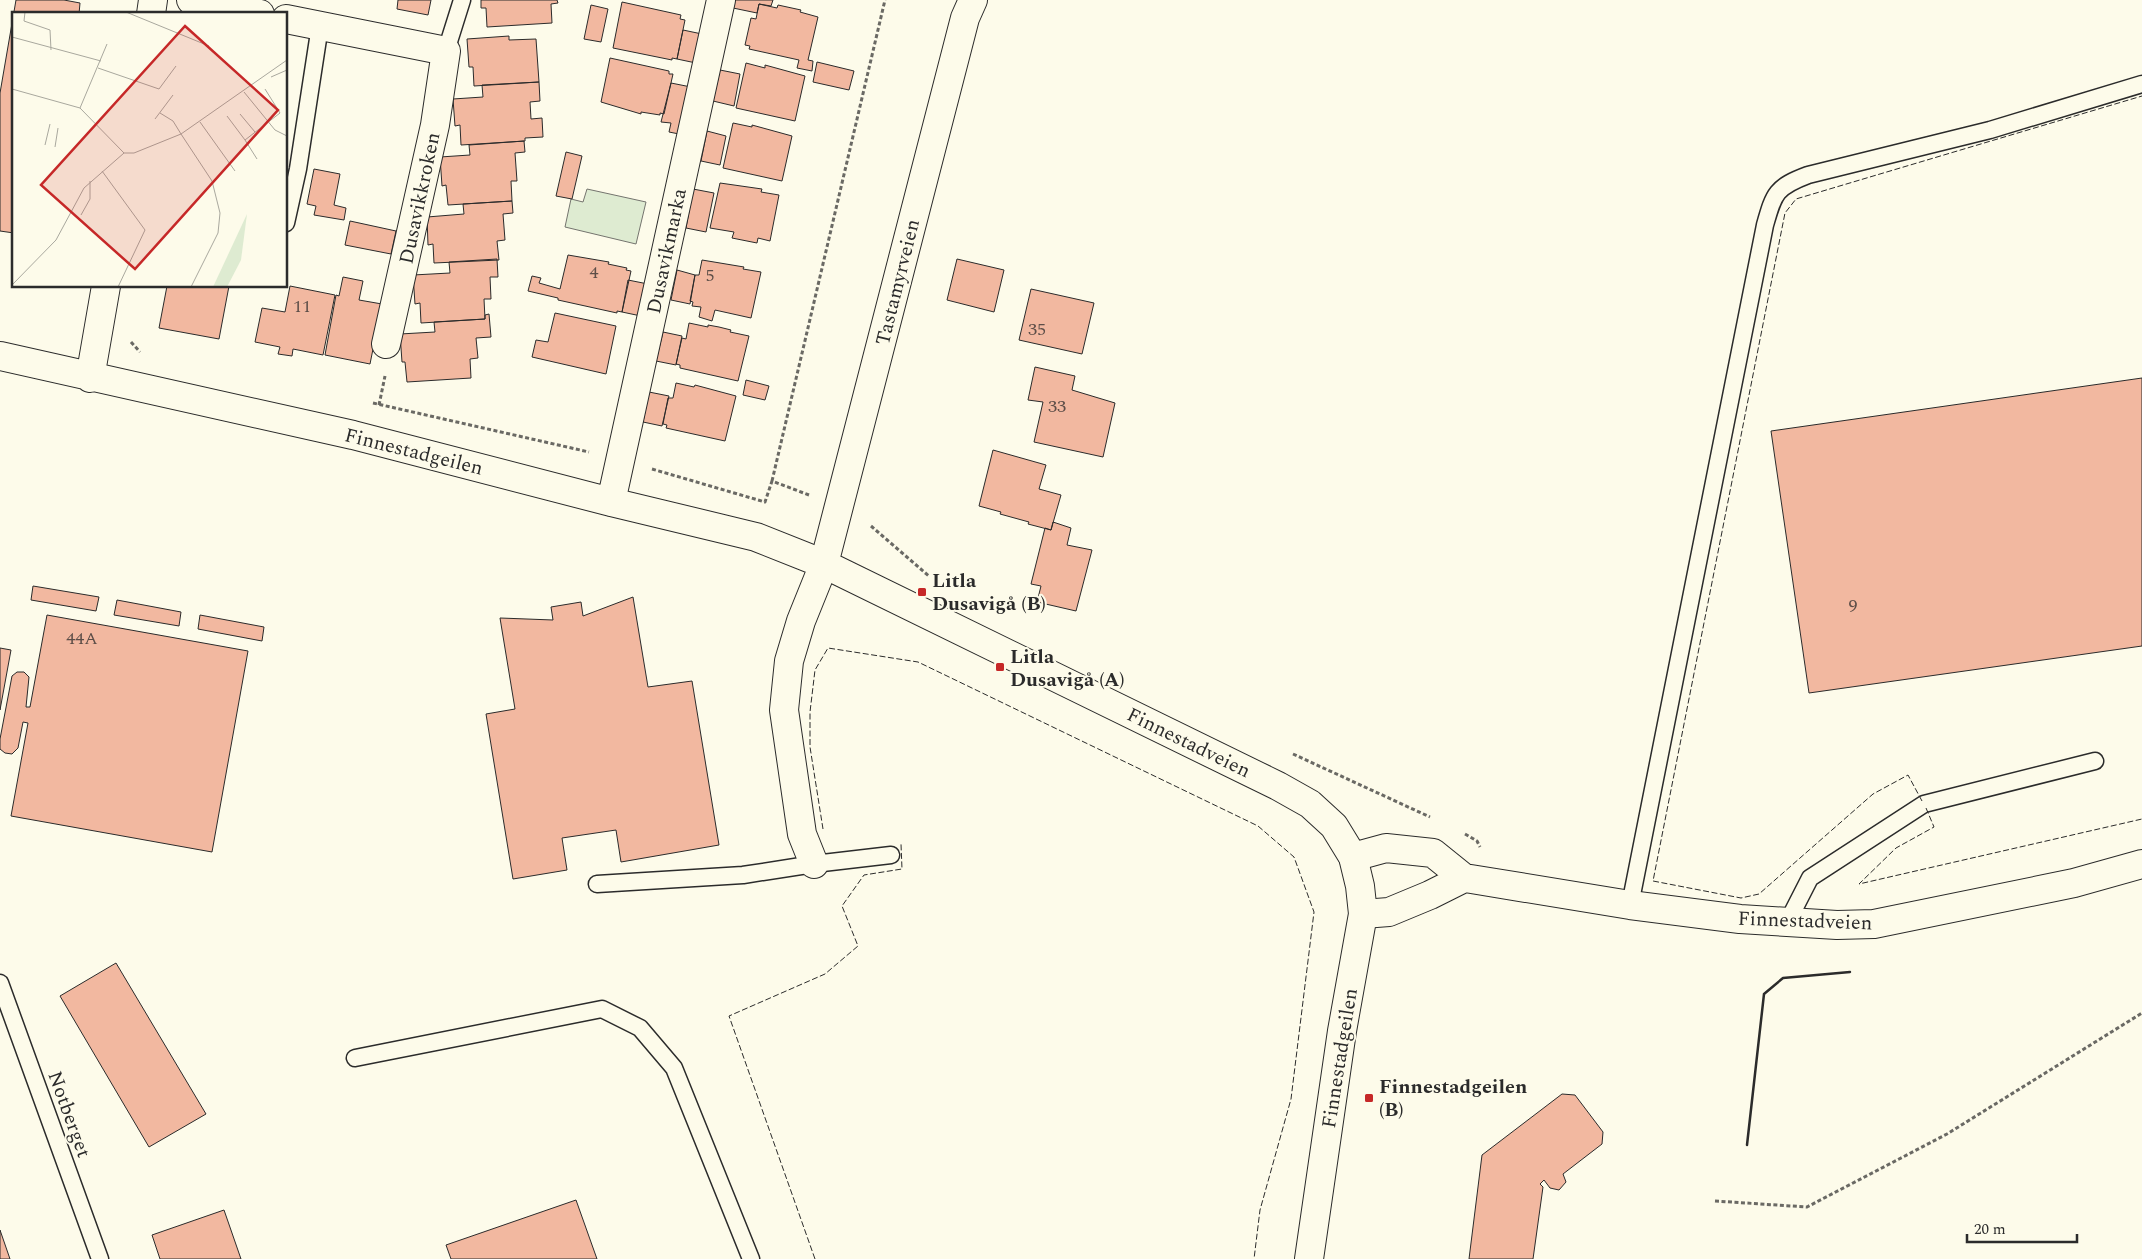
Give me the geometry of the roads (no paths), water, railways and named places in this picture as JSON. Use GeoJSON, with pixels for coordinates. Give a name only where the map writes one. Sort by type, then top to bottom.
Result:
{"type":"FeatureCollection","features":[{"type":"Feature","properties":{"kind":"street"},"geometry":{"type":"LineString","coordinates":[[191,0],[250,12]]}},
{"type":"Feature","properties":{"kind":"street","name":"Dusavikmarka"},"geometry":{"type":"LineString","coordinates":[[611,502],[721,0]]}},
{"type":"Feature","properties":{"kind":"street","name":"Tastamyrveien"},"geometry":{"type":"LineString","coordinates":[[824,564],[965,18],[973,0]]}},
{"type":"Feature","properties":{"kind":"street"},"geometry":{"type":"LineString","coordinates":[[288,19],[446,51]]}},
{"type":"Feature","properties":{"kind":"street","name":"Dusavikkroken"},"geometry":{"type":"LineString","coordinates":[[386,344],[435,125],[446,51]]}},
{"type":"Feature","properties":{"kind":"street"},"geometry":{"type":"LineString","coordinates":[[90,378],[106,288]]}},
{"type":"Feature","properties":{"kind":"street","name":"Finnestadgeilen"},"geometry":{"type":"LineString","coordinates":[[0,356],[90,378],[353,435],[611,502],[756,537],[824,564]]}},
{"type":"Feature","properties":{"kind":"street"},"geometry":{"type":"LineString","coordinates":[[814,864],[802,834],[784,710],[789,661],[800,620],[824,564]]}},
{"type":"Feature","properties":{"kind":"street","name":"Finnestadveien"},"geometry":{"type":"LineString","coordinates":[[824,564],[1278,786],[1310,804],[1334,826],[1353,857],[1386,848],[1433,853],[1464,878],[1630,905],[1787,923],[1874,924],[2074,883],[2142,864]]}},
{"type":"Feature","properties":{"kind":"street","name":"Finnestadgeilen"},"geometry":{"type":"LineString","coordinates":[[1309,1259],[1342,1031],[1363,914],[1360,886],[1353,857]]}},
{"type":"Feature","properties":{"kind":"street"},"geometry":{"type":"LineString","coordinates":[[1363,914],[1389,912],[1430,896],[1464,878]]}},
{"type":"Feature","properties":{"kind":"lane","name":"Dusavikkroken"},"geometry":{"type":"LineString","coordinates":[[446,51],[462,0]]}},
{"type":"Feature","properties":{"kind":"lane"},"geometry":{"type":"LineString","coordinates":[[288,214],[298,169],[320,26]]}},
{"type":"Feature","properties":{"kind":"lane"},"geometry":{"type":"LineString","coordinates":[[1630,905],[1765,225],[1772,199],[1788,182],[1808,175],[1990,130],[2142,84]]}},
{"type":"Feature","properties":{"kind":"lane"},"geometry":{"type":"LineString","coordinates":[[1787,923],[1810,878],[1924,804],[2094,761]]}},
{"type":"Feature","properties":{"kind":"lane"},"geometry":{"type":"LineString","coordinates":[[597,884],[744,875],[891,855]]}},
{"type":"Feature","properties":{"kind":"lane","name":"Notberget"},"geometry":{"type":"LineString","coordinates":[[0,983],[100,1259]]}},
{"type":"Feature","properties":{"kind":"lane"},"geometry":{"type":"LineString","coordinates":[[355,1058],[602,1009],[633,1024],[640,1028],[674,1068],[751,1259]]}},
{"type":"Feature","properties":{"kind":"place","name":"Litla Dusavigå (B)"},"geometry":{"type":"Point","coordinates":[922,592]}},
{"type":"Feature","properties":{"kind":"place","name":"Litla Dusavigå (A)"},"geometry":{"type":"Point","coordinates":[1000,667]}},
{"type":"Feature","properties":{"kind":"place","name":"Finnestadgeilen (B)"},"geometry":{"type":"Point","coordinates":[1369,1098]}}]}
